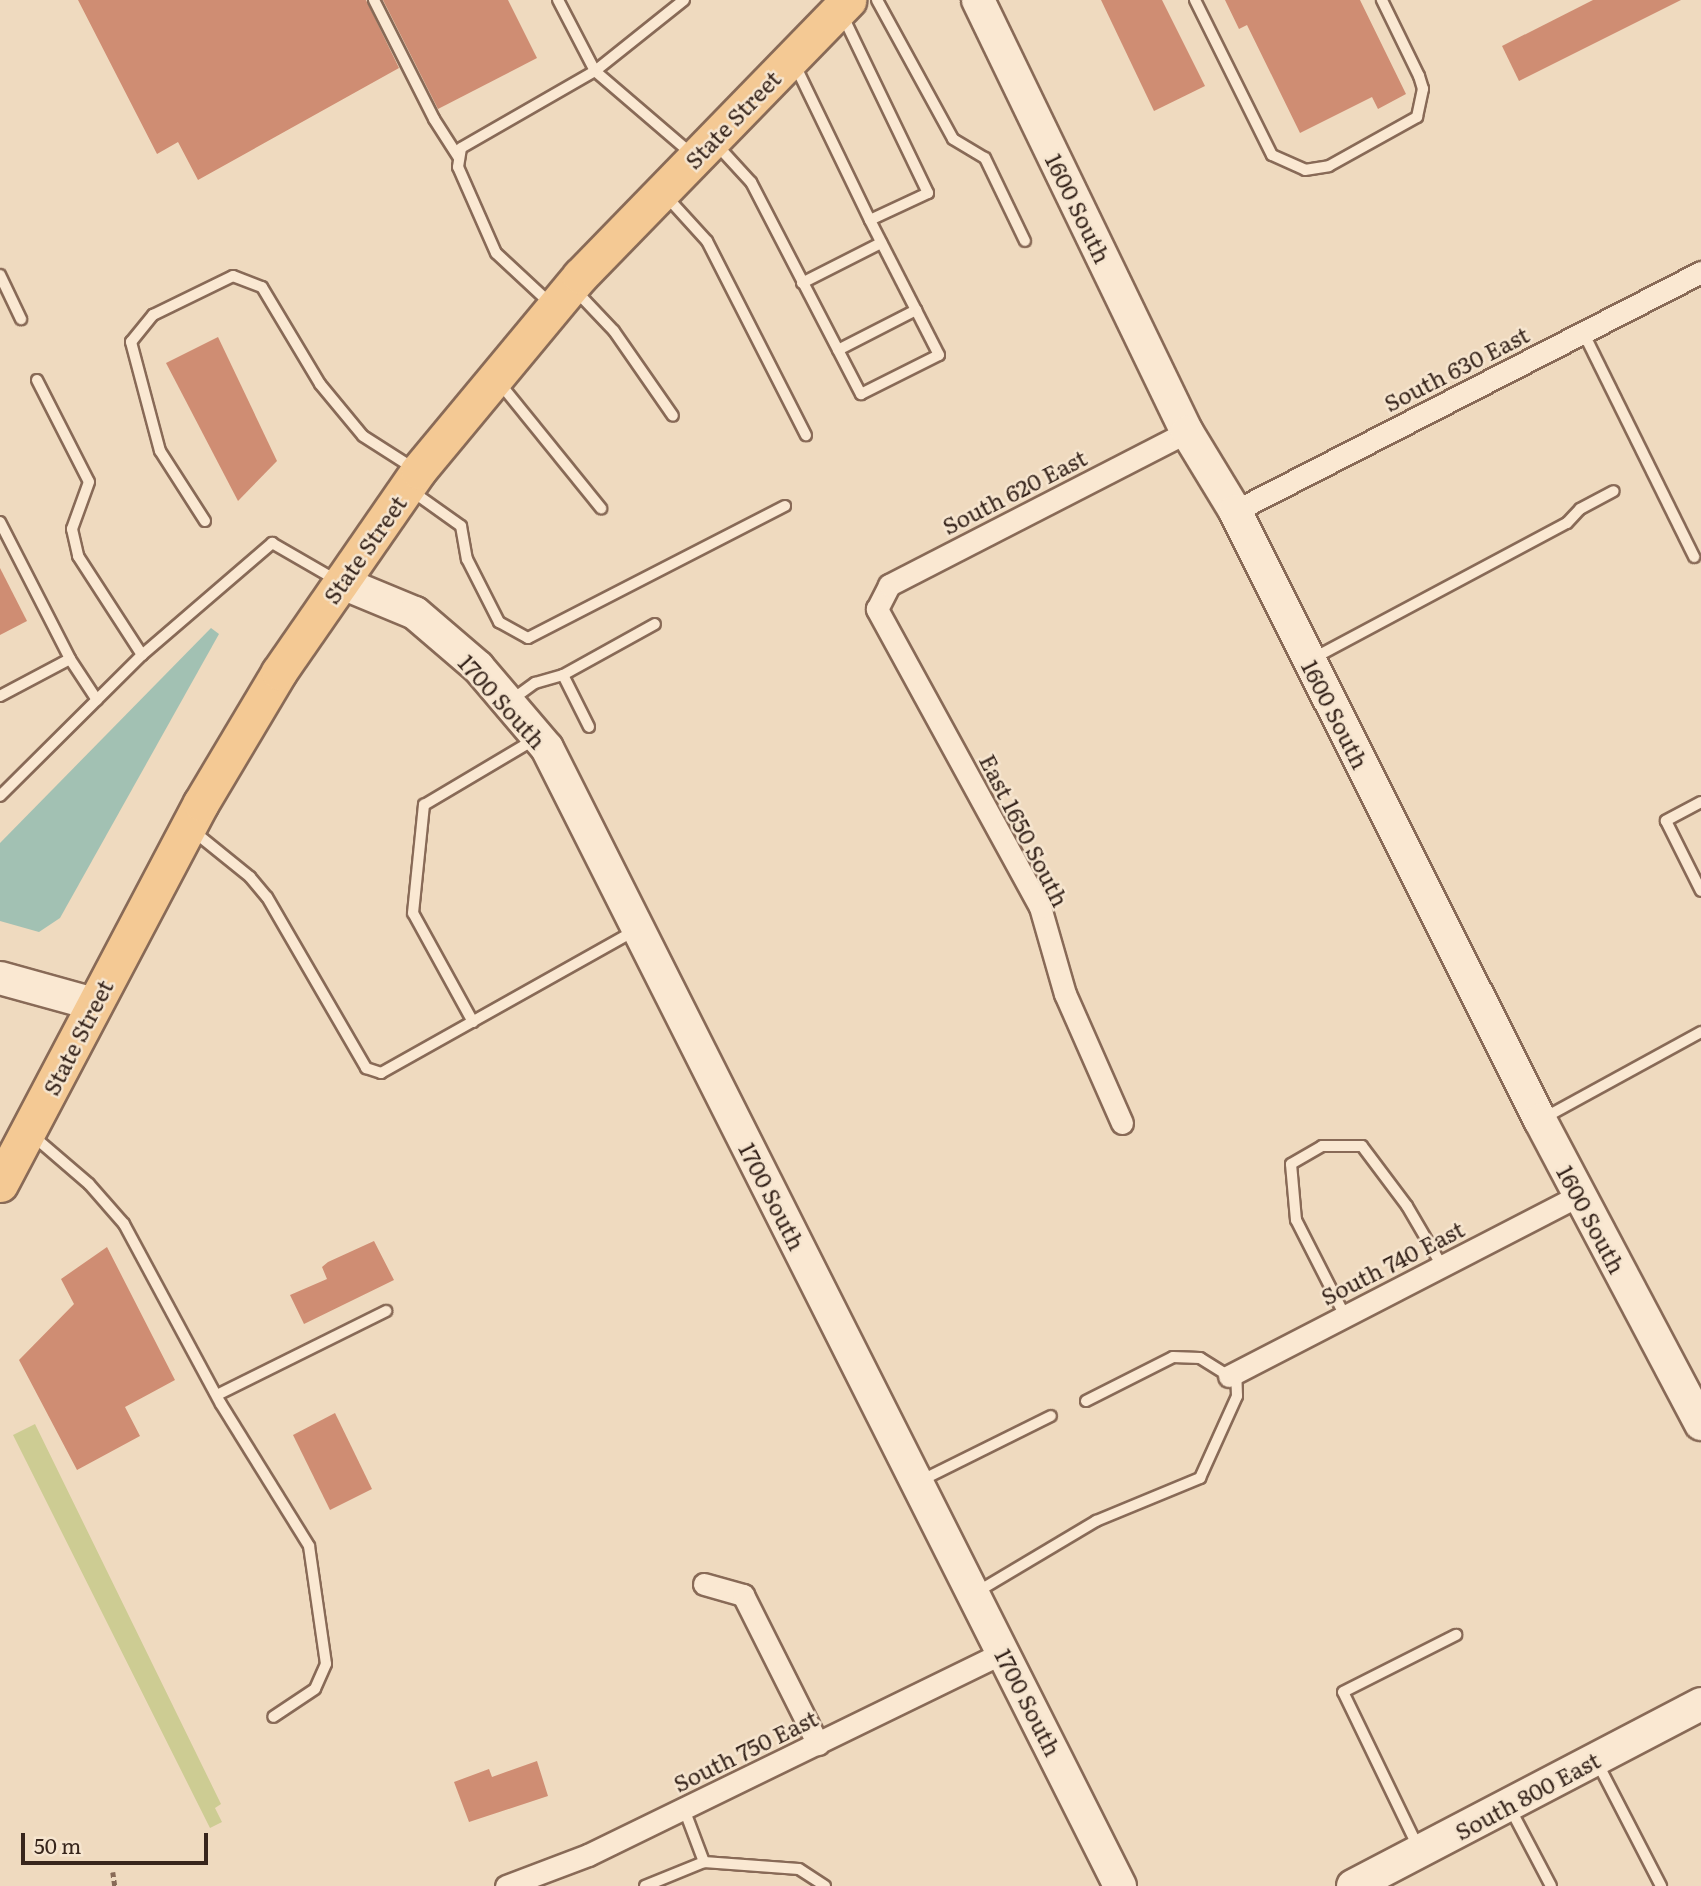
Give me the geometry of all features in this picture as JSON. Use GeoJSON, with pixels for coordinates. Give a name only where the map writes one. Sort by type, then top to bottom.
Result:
{"type":"FeatureCollection","features":[{"type":"Feature","properties":{"kind":"main road","name":"State Street"},"geometry":{"type":"LineString","coordinates":[[0,1184],[187,826],[340,582],[413,479],[494,376],[562,297],[834,10]]}},
{"type":"Feature","properties":{"kind":"street","name":"1600 South"},"geometry":{"type":"LineString","coordinates":[[978,0],[1187,432],[1235,511],[1540,1121],[1696,1404]]}},
{"type":"Feature","properties":{"kind":"street","name":"South 630 East"},"geometry":{"type":"LineString","coordinates":[[1235,511],[1701,272]]}},
{"type":"Feature","properties":{"kind":"street","name":"South 620 East"},"geometry":{"type":"LineString","coordinates":[[877,609],[889,585],[1187,432]]}},
{"type":"Feature","properties":{"kind":"street","name":"1700 South"},"geometry":{"type":"LineString","coordinates":[[340,582],[415,613],[478,667],[537,737],[638,929],[1120,1886]]}},
{"type":"Feature","properties":{"kind":"street","name":"East 1650 South"},"geometry":{"type":"LineString","coordinates":[[877,609],[1040,907],[1065,994],[1122,1123]]}},
{"type":"Feature","properties":{"kind":"street"},"geometry":{"type":"LineString","coordinates":[[0,978],[94,1003]]}},
{"type":"Feature","properties":{"kind":"street","name":"South 740 East"},"geometry":{"type":"LineString","coordinates":[[1233,1375],[1579,1195]]}},
{"type":"Feature","properties":{"kind":"street"},"geometry":{"type":"LineString","coordinates":[[705,1584],[743,1595],[818,1744]]}},
{"type":"Feature","properties":{"kind":"street","name":"South 750 East"},"geometry":{"type":"LineString","coordinates":[[506,1886],[588,1855],[684,1810],[1004,1652]]}},
{"type":"Feature","properties":{"kind":"street","name":"South 800 East"},"geometry":{"type":"LineString","coordinates":[[1353,1886],[1701,1704]]}},
{"type":"Feature","properties":{"kind":"lane"},"geometry":{"type":"LineString","coordinates":[[374,0],[434,119],[459,158]]}},
{"type":"Feature","properties":{"kind":"lane"},"geometry":{"type":"LineString","coordinates":[[558,0],[595,71],[751,182],[861,394],[939,355],[881,243],[791,57]]}},
{"type":"Feature","properties":{"kind":"lane"},"geometry":{"type":"LineString","coordinates":[[673,416],[614,331],[496,253],[458,167],[461,148],[595,71],[684,0]]}},
{"type":"Feature","properties":{"kind":"lane"},"geometry":{"type":"LineString","coordinates":[[877,0],[953,138],[985,158],[1025,241]]}},
{"type":"Feature","properties":{"kind":"lane"},"geometry":{"type":"LineString","coordinates":[[1195,0],[1272,155],[1305,170],[1329,166],[1417,117],[1422,96],[1419,76],[1381,0]]}},
{"type":"Feature","properties":{"kind":"lane"},"geometry":{"type":"LineString","coordinates":[[834,10],[928,193],[870,220]]}},
{"type":"Feature","properties":{"kind":"lane"},"geometry":{"type":"LineString","coordinates":[[662,192],[707,241],[806,435]]}},
{"type":"Feature","properties":{"kind":"lane"},"geometry":{"type":"LineString","coordinates":[[802,283],[881,243]]}},
{"type":"Feature","properties":{"kind":"lane"},"geometry":{"type":"LineString","coordinates":[[0,275],[22,318]]}},
{"type":"Feature","properties":{"kind":"lane"},"geometry":{"type":"LineString","coordinates":[[205,521],[160,452],[131,342],[153,315],[233,276],[262,287],[320,384],[363,436],[413,479],[461,526],[467,559],[499,622],[528,638],[785,506]]}},
{"type":"Feature","properties":{"kind":"lane"},"geometry":{"type":"LineString","coordinates":[[838,350],[916,310]]}},
{"type":"Feature","properties":{"kind":"lane"},"geometry":{"type":"LineString","coordinates":[[1583,332],[1694,557]]}},
{"type":"Feature","properties":{"kind":"lane"},"geometry":{"type":"LineString","coordinates":[[494,376],[601,509]]}},
{"type":"Feature","properties":{"kind":"lane"},"geometry":{"type":"LineString","coordinates":[[37,380],[89,482],[72,529],[78,556],[142,656]]}},
{"type":"Feature","properties":{"kind":"lane"},"geometry":{"type":"LineString","coordinates":[[1309,660],[1567,523],[1580,509],[1614,491]]}},
{"type":"Feature","properties":{"kind":"lane"},"geometry":{"type":"LineString","coordinates":[[0,522],[70,659],[97,700]]}},
{"type":"Feature","properties":{"kind":"lane"},"geometry":{"type":"LineString","coordinates":[[0,796],[142,656],[272,543],[340,582]]}},
{"type":"Feature","properties":{"kind":"lane"},"geometry":{"type":"LineString","coordinates":[[508,703],[535,683],[563,675],[655,624]]}},
{"type":"Feature","properties":{"kind":"lane"},"geometry":{"type":"LineString","coordinates":[[0,696],[70,659]]}},
{"type":"Feature","properties":{"kind":"lane"},"geometry":{"type":"LineString","coordinates":[[563,675],[589,727]]}},
{"type":"Feature","properties":{"kind":"lane"},"geometry":{"type":"LineString","coordinates":[[473,1022],[413,913],[424,805],[537,737]]}},
{"type":"Feature","properties":{"kind":"lane"},"geometry":{"type":"LineString","coordinates":[[1701,802],[1666,821],[1701,891]]}},
{"type":"Feature","properties":{"kind":"lane"},"geometry":{"type":"LineString","coordinates":[[187,826],[250,877],[267,897],[366,1068],[381,1073],[638,929]]}},
{"type":"Feature","properties":{"kind":"lane"},"geometry":{"type":"LineString","coordinates":[[1540,1121],[1701,1032]]}},
{"type":"Feature","properties":{"kind":"lane"},"geometry":{"type":"LineString","coordinates":[[27,1131],[89,1184],[124,1224],[217,1395],[309,1546],[326,1664],[315,1689],[274,1717]]}},
{"type":"Feature","properties":{"kind":"lane"},"geometry":{"type":"LineString","coordinates":[[1345,1316],[1296,1220],[1291,1164],[1321,1146],[1362,1146],[1407,1206],[1442,1266]]}},
{"type":"Feature","properties":{"kind":"lane"},"geometry":{"type":"LineString","coordinates":[[217,1395],[386,1311]]}},
{"type":"Feature","properties":{"kind":"lane"},"geometry":{"type":"LineString","coordinates":[[974,1594],[1096,1521],[1200,1478],[1237,1396],[1233,1375],[1200,1358],[1173,1357],[1086,1401]]}},
{"type":"Feature","properties":{"kind":"lane"},"geometry":{"type":"LineString","coordinates":[[917,1482],[1051,1416]]}},
{"type":"Feature","properties":{"kind":"lane"},"geometry":{"type":"LineString","coordinates":[[1420,1852],[1343,1692],[1456,1635]]}},
{"type":"Feature","properties":{"kind":"lane"},"geometry":{"type":"LineString","coordinates":[[1595,1760],[1661,1886]]}},
{"type":"Feature","properties":{"kind":"lane"},"geometry":{"type":"LineString","coordinates":[[1508,1805],[1552,1886]]}},
{"type":"Feature","properties":{"kind":"lane"},"geometry":{"type":"LineString","coordinates":[[684,1810],[704,1862]]}},
{"type":"Feature","properties":{"kind":"lane"},"geometry":{"type":"LineString","coordinates":[[645,1886],[704,1862],[799,1869],[825,1886]]}},
{"type":"Feature","properties":{"kind":"path"},"geometry":{"type":"LineString","coordinates":[[113,1872],[115,1886]]}},
{"type":"Feature","properties":{"kind":"shaded area"},"geometry":{"type":"Polygon","coordinates":[[[211,628],[219,634],[60,918],[39,932],[0,921],[0,843],[211,628]]]}},
{"type":"Feature","properties":{"kind":"shaded area"},"geometry":{"type":"Polygon","coordinates":[[[35,1424],[221,1804],[215,1808],[222,1822],[210,1828],[13,1435],[35,1424]]]}},
{"type":"Feature","properties":{"kind":"building"},"geometry":{"type":"Polygon","coordinates":[[[78,0],[366,0],[399,68],[198,180],[178,142],[157,154],[78,0]]]}},
{"type":"Feature","properties":{"kind":"building"},"geometry":{"type":"Polygon","coordinates":[[[383,0],[508,0],[537,58],[438,109],[383,0]]]}},
{"type":"Feature","properties":{"kind":"building"},"geometry":{"type":"Polygon","coordinates":[[[1101,0],[1162,0],[1205,86],[1154,111],[1101,0]]]}},
{"type":"Feature","properties":{"kind":"building"},"geometry":{"type":"Polygon","coordinates":[[[1225,0],[1360,0],[1406,94],[1378,109],[1372,97],[1300,133],[1247,25],[1239,29],[1225,0]]]}},
{"type":"Feature","properties":{"kind":"building"},"geometry":{"type":"Polygon","coordinates":[[[1593,0],[1681,0],[1519,81],[1502,46],[1593,0]]]}},
{"type":"Feature","properties":{"kind":"building"},"geometry":{"type":"Polygon","coordinates":[[[218,337],[277,461],[238,501],[166,363],[218,337]]]}},
{"type":"Feature","properties":{"kind":"building"},"geometry":{"type":"Polygon","coordinates":[[[0,568],[27,621],[0,635],[0,568]]]}},
{"type":"Feature","properties":{"kind":"building"},"geometry":{"type":"Polygon","coordinates":[[[374,1241],[394,1280],[304,1324],[290,1295],[327,1279],[322,1267],[328,1262],[374,1241]]]}},
{"type":"Feature","properties":{"kind":"building"},"geometry":{"type":"Polygon","coordinates":[[[107,1247],[175,1380],[125,1407],[140,1436],[77,1470],[19,1360],[74,1304],[61,1279],[107,1247]]]}},
{"type":"Feature","properties":{"kind":"building"},"geometry":{"type":"Polygon","coordinates":[[[335,1413],[372,1489],[330,1510],[293,1435],[335,1413]]]}},
{"type":"Feature","properties":{"kind":"building"},"geometry":{"type":"Polygon","coordinates":[[[537,1761],[548,1796],[469,1822],[454,1782],[489,1769],[492,1777],[537,1761]]]}}]}
